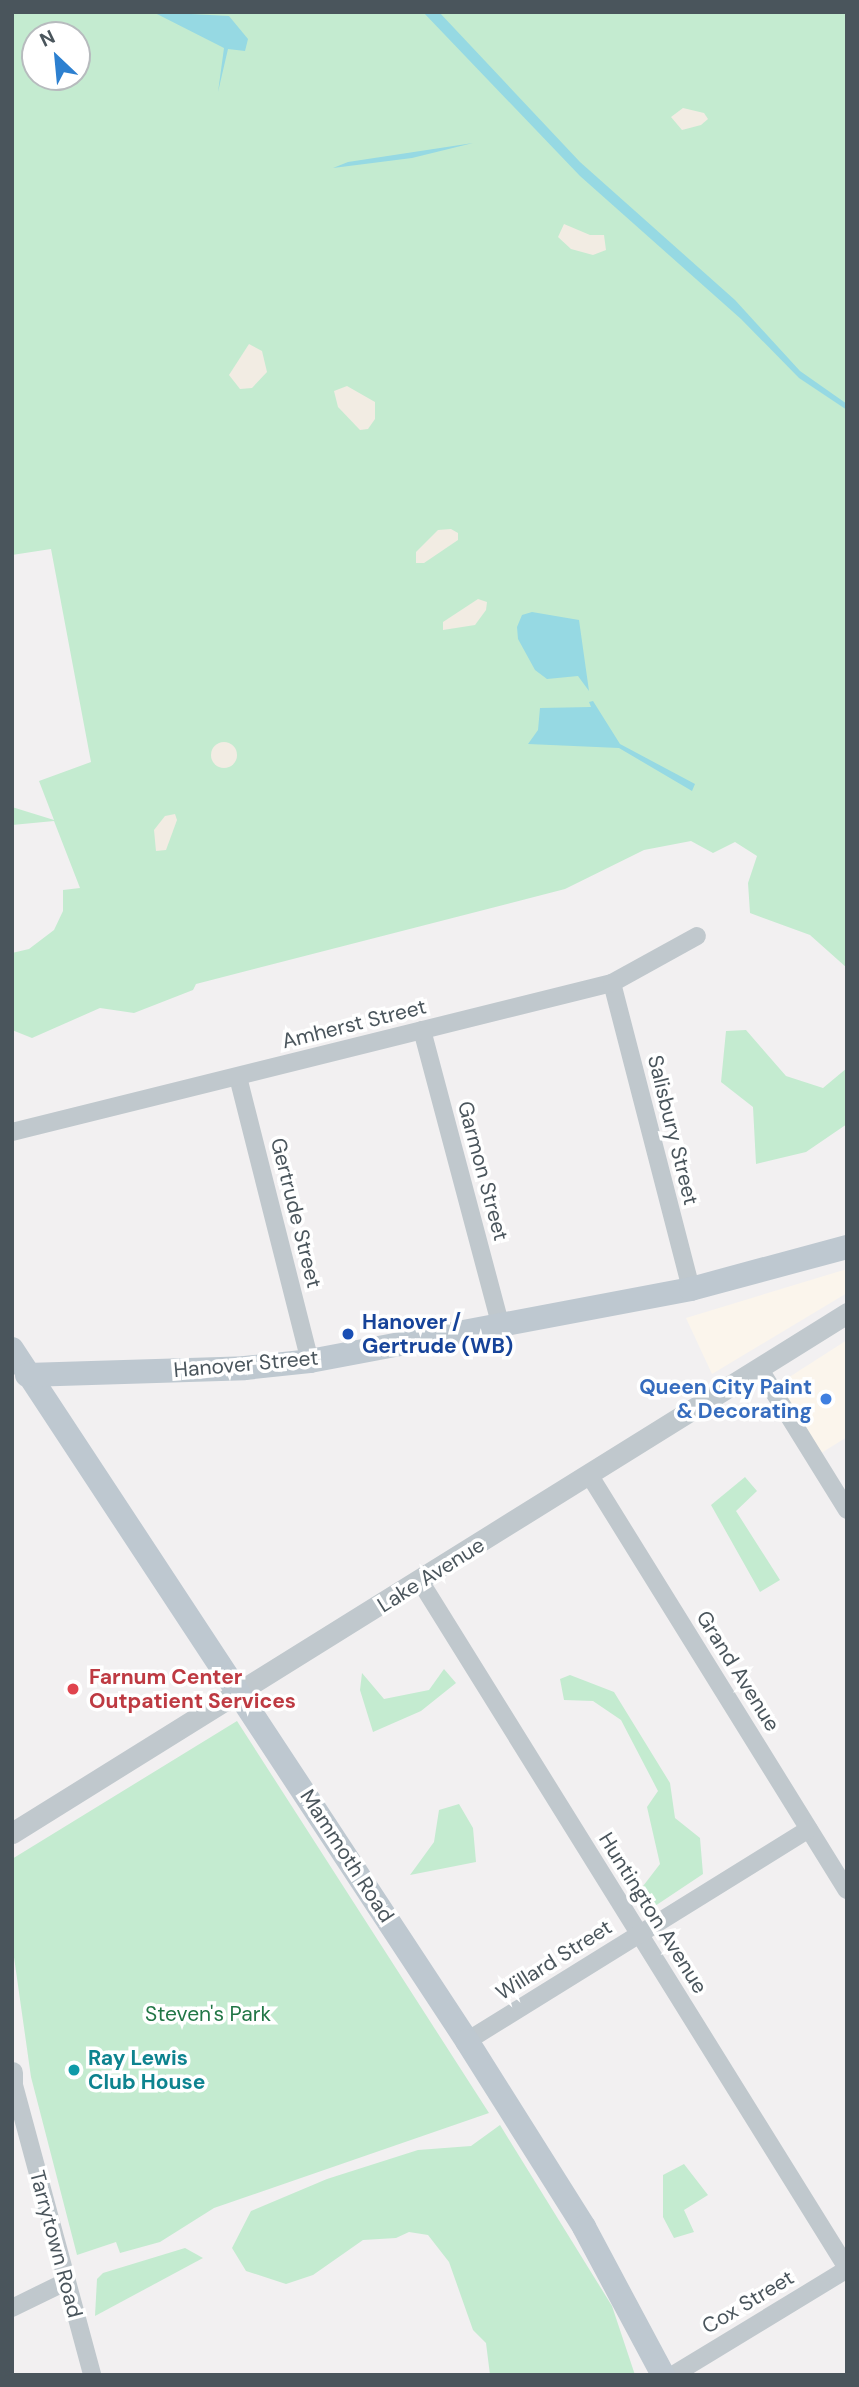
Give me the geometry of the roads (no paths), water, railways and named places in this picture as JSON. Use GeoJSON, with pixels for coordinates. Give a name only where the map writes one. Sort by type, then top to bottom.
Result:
{"type":"FeatureCollection","features":[{"type":"Feature","properties":{"kind":"main road","name":"Hanover Street"},"geometry":{"type":"LineString","coordinates":[[20,1375],[244,1368],[310,1361],[691,1289],[847,1247]]}},
{"type":"Feature","properties":{"kind":"main road","name":"Mammoth Road"},"geometry":{"type":"LineString","coordinates":[[12,1349],[20,1375],[241,1692],[467,2041],[584,2227],[663,2375]]}},
{"type":"Feature","properties":{"kind":"street","name":"Amherst Street"},"geometry":{"type":"LineString","coordinates":[[12,1132],[612,983],[697,936]]}},
{"type":"Feature","properties":{"kind":"street","name":"Salisbury Street"},"geometry":{"type":"LineString","coordinates":[[612,983],[691,1289]]}},
{"type":"Feature","properties":{"kind":"street","name":"Garmon Street"},"geometry":{"type":"LineString","coordinates":[[422,1030],[500,1324]]}},
{"type":"Feature","properties":{"kind":"street","name":"Gertrude Street"},"geometry":{"type":"LineString","coordinates":[[238,1077],[310,1361]]}},
{"type":"Feature","properties":{"kind":"street","name":"Lake Avenue"},"geometry":{"type":"LineString","coordinates":[[12,1833],[590,1476],[847,1313]]}},
{"type":"Feature","properties":{"kind":"street"},"geometry":{"type":"LineString","coordinates":[[759,1368],[847,1510]]}},
{"type":"Feature","properties":{"kind":"street","name":"Grand Avenue"},"geometry":{"type":"LineString","coordinates":[[590,1476],[847,1890]]}},
{"type":"Feature","properties":{"kind":"street","name":"Huntington Avenue"},"geometry":{"type":"LineString","coordinates":[[420,1581],[847,2269]]}},
{"type":"Feature","properties":{"kind":"street","name":"Willard Street"},"geometry":{"type":"LineString","coordinates":[[467,2041],[809,1829]]}},
{"type":"Feature","properties":{"kind":"street","name":"Tarrytown Road"},"geometry":{"type":"LineString","coordinates":[[13,2081],[92,2375]]}},
{"type":"Feature","properties":{"kind":"street","name":"Cox Street"},"geometry":{"type":"LineString","coordinates":[[673,2375],[847,2269]]}},
{"type":"Feature","properties":{"kind":"street"},"geometry":{"type":"LineString","coordinates":[[12,2308],[65,2282]]}},
{"type":"Feature","properties":{"kind":"water"},"geometry":{"type":"Polygon","coordinates":[[[153,12],[229,16],[248,39],[245,51],[228,49],[218,92],[224,48],[153,12]]]}},
{"type":"Feature","properties":{"kind":"water"},"geometry":{"type":"Polygon","coordinates":[[[423,12],[439,12],[580,162],[735,300],[800,371],[847,404],[847,410],[799,378],[741,319],[580,176],[423,12]]]}},
{"type":"Feature","properties":{"kind":"water"},"geometry":{"type":"Polygon","coordinates":[[[473,143],[412,158],[333,168],[348,162],[473,143]]]}},
{"type":"Feature","properties":{"kind":"water"},"geometry":{"type":"Polygon","coordinates":[[[532,612],[579,620],[589,691],[578,676],[547,679],[535,670],[518,639],[517,627],[522,615],[532,612]]]}},
{"type":"Feature","properties":{"kind":"water"},"geometry":{"type":"Polygon","coordinates":[[[593,701],[620,744],[695,784],[692,791],[619,748],[528,744],[538,730],[540,708],[591,707],[589,702],[593,701]]]}},
{"type":"Feature","properties":{"kind":"place","name":"Hanover / Gertrude (WB)"},"geometry":{"type":"Point","coordinates":[348,1334]}},
{"type":"Feature","properties":{"kind":"place","name":"Queen City Paint & Decorating"},"geometry":{"type":"Point","coordinates":[826,1399]}},
{"type":"Feature","properties":{"kind":"place","name":"Farnum Center Outpatient Services"},"geometry":{"type":"Point","coordinates":[73,1689]}},
{"type":"Feature","properties":{"kind":"place","name":"Ray Lewis Club House"},"geometry":{"type":"Point","coordinates":[74,2070]}},
{"type":"Feature","properties":{"kind":"park label","name":"Steven's Park"},"geometry":{"type":"Point","coordinates":[208,2014]}}]}
